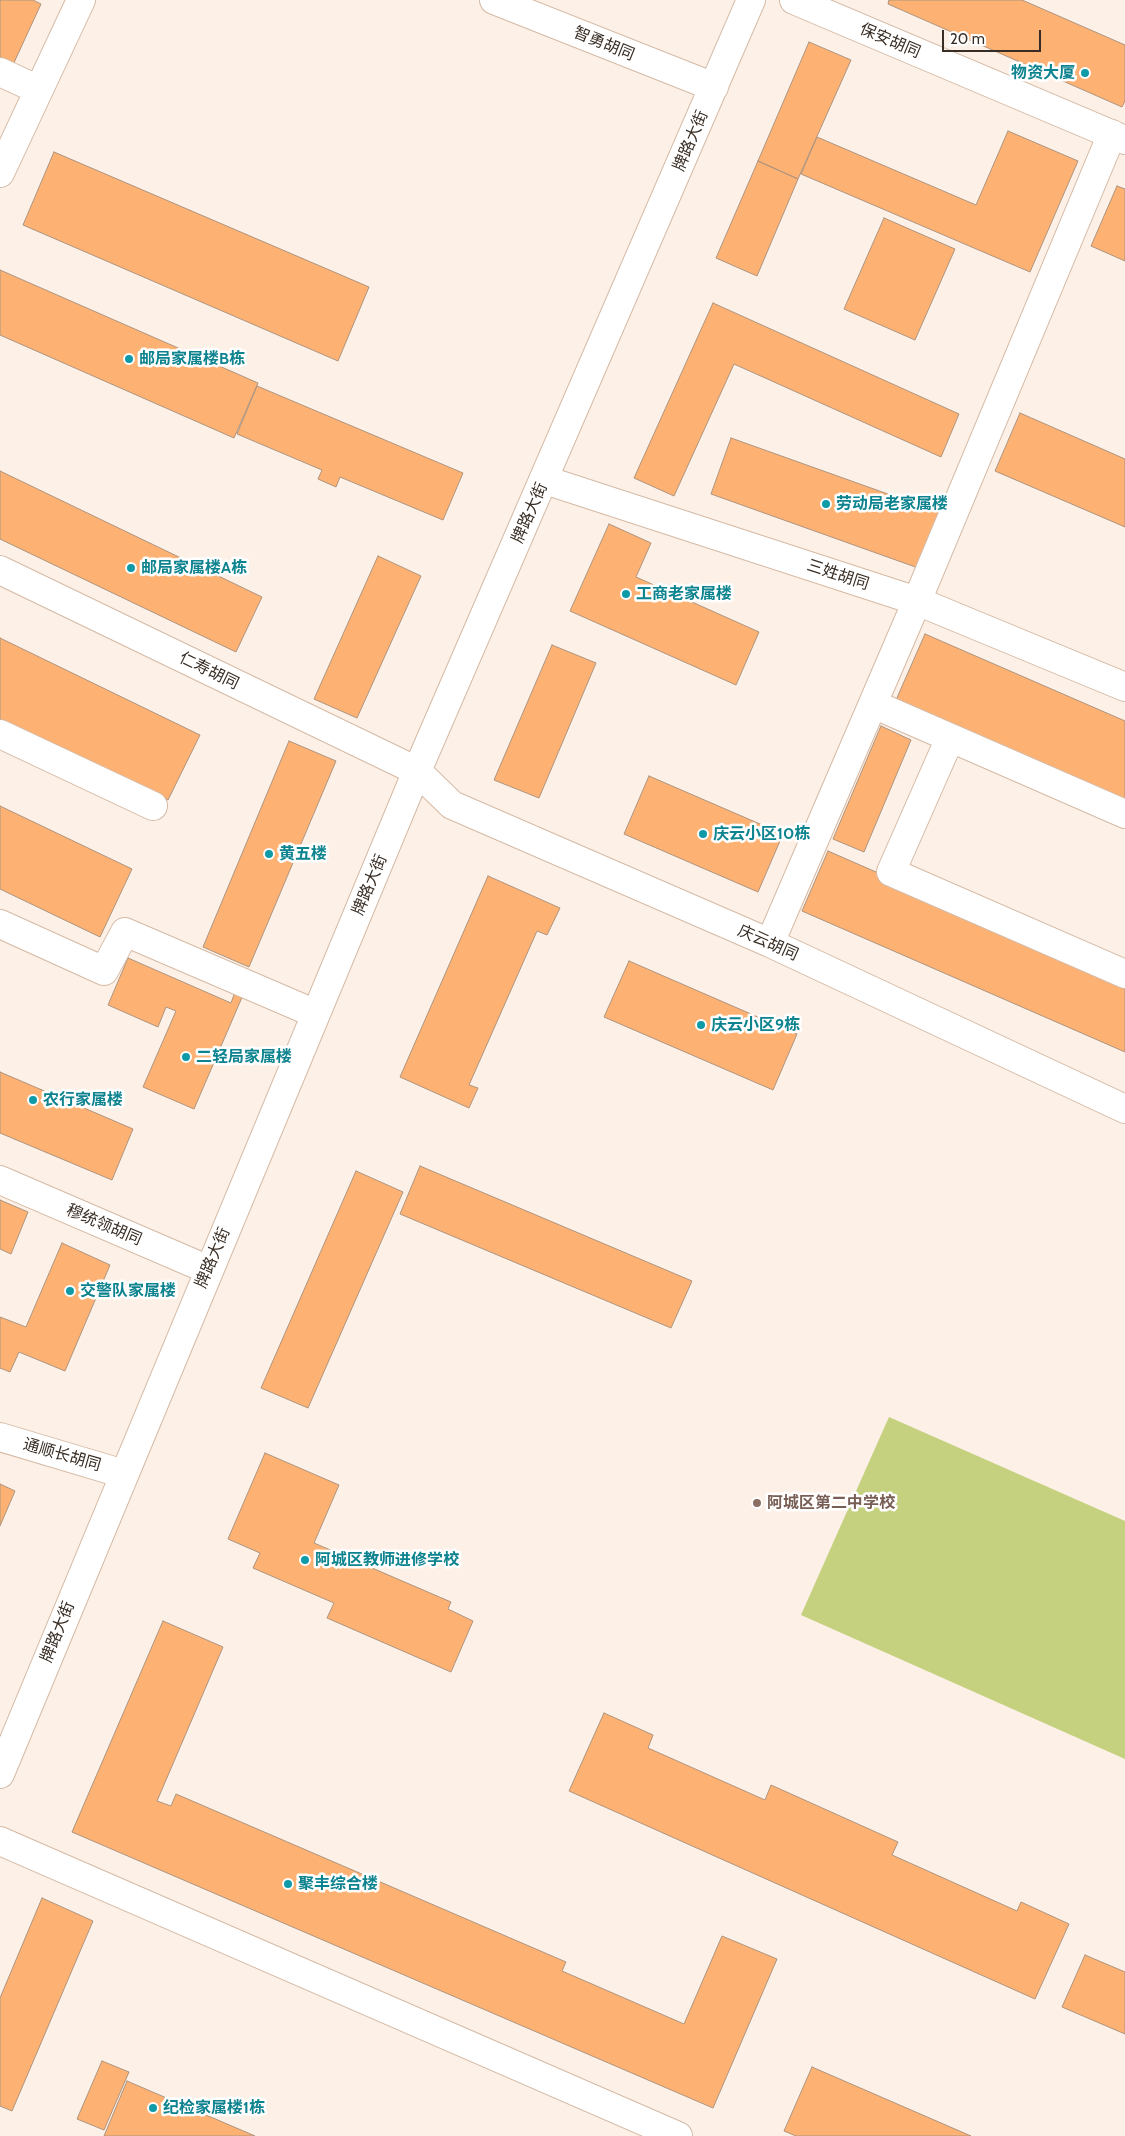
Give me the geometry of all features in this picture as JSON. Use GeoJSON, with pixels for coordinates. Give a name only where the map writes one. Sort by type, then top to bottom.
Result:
{"type":"FeatureCollection","features":[{"type":"Feature","properties":{"kind":"street"},"geometry":{"type":"LineString","coordinates":[[0,173],[81,0]]}},
{"type":"Feature","properties":{"kind":"street","name":"智勇胡同"},"geometry":{"type":"LineString","coordinates":[[494,0],[714,87]]}},
{"type":"Feature","properties":{"kind":"street","name":"牌路大街"},"geometry":{"type":"LineString","coordinates":[[0,1774],[417,771],[545,480],[751,0]]}},
{"type":"Feature","properties":{"kind":"street","name":"保安胡同"},"geometry":{"type":"LineString","coordinates":[[794,0],[1118,137]]}},
{"type":"Feature","properties":{"kind":"street"},"geometry":{"type":"LineString","coordinates":[[0,72],[39,90]]}},
{"type":"Feature","properties":{"kind":"street"},"geometry":{"type":"LineString","coordinates":[[770,943],[1118,137]]}},
{"type":"Feature","properties":{"kind":"street","name":"三姓胡同"},"geometry":{"type":"LineString","coordinates":[[545,480],[917,601],[1125,687]]}},
{"type":"Feature","properties":{"kind":"street","name":"仁寿胡同"},"geometry":{"type":"LineString","coordinates":[[0,570],[417,771]]}},
{"type":"Feature","properties":{"kind":"street"},"geometry":{"type":"LineString","coordinates":[[873,704],[1125,814]]}},
{"type":"Feature","properties":{"kind":"street"},"geometry":{"type":"LineString","coordinates":[[0,734],[153,806]]}},
{"type":"Feature","properties":{"kind":"street"},"geometry":{"type":"LineString","coordinates":[[950,738],[891,872],[1125,974]]}},
{"type":"Feature","properties":{"kind":"street","name":"庆云胡同"},"geometry":{"type":"LineString","coordinates":[[417,771],[452,805],[770,943],[1125,1109]]}},
{"type":"Feature","properties":{"kind":"street"},"geometry":{"type":"LineString","coordinates":[[0,924],[104,971],[125,932],[316,1014]]}},
{"type":"Feature","properties":{"kind":"street","name":"穆统领胡同"},"geometry":{"type":"LineString","coordinates":[[0,1180],[209,1270]]}},
{"type":"Feature","properties":{"kind":"street","name":"通顺长胡同"},"geometry":{"type":"LineString","coordinates":[[0,1437],[124,1474]]}},
{"type":"Feature","properties":{"kind":"street"},"geometry":{"type":"LineString","coordinates":[[0,1842],[678,2136]]}},
{"type":"Feature","properties":{"kind":"green space"},"geometry":{"type":"Polygon","coordinates":[[[889,1417],[1125,1521],[1125,1759],[801,1615],[889,1417]]]}},
{"type":"Feature","properties":{"kind":"building"},"geometry":{"type":"Polygon","coordinates":[[[0,0],[33,0],[41,4],[12,67],[0,62],[0,0]]]}},
{"type":"Feature","properties":{"kind":"building","name":"物资大厦"},"geometry":{"type":"Polygon","coordinates":[[[889,0],[1022,0],[1125,45],[1125,101],[1122,107],[888,4],[889,0]]]}},
{"type":"Feature","properties":{"kind":"building"},"geometry":{"type":"Polygon","coordinates":[[[809,42],[851,60],[798,179],[758,161],[809,42]]]}},
{"type":"Feature","properties":{"kind":"building"},"geometry":{"type":"Polygon","coordinates":[[[1008,131],[1078,161],[1030,272],[801,174],[817,137],[976,205],[1008,131]]]}},
{"type":"Feature","properties":{"kind":"building"},"geometry":{"type":"Polygon","coordinates":[[[54,152],[369,287],[338,361],[23,225],[54,152]]]}},
{"type":"Feature","properties":{"kind":"building"},"geometry":{"type":"Polygon","coordinates":[[[758,161],[798,179],[757,276],[716,258],[758,161]]]}},
{"type":"Feature","properties":{"kind":"building"},"geometry":{"type":"Polygon","coordinates":[[[1117,186],[1125,189],[1125,261],[1091,246],[1117,186]]]}},
{"type":"Feature","properties":{"kind":"building"},"geometry":{"type":"Polygon","coordinates":[[[884,218],[955,249],[915,340],[844,309],[884,218]]]}},
{"type":"Feature","properties":{"kind":"building","name":"邮局家属楼B栋"},"geometry":{"type":"Polygon","coordinates":[[[0,270],[258,383],[234,438],[0,335],[0,270]]]}},
{"type":"Feature","properties":{"kind":"building"},"geometry":{"type":"Polygon","coordinates":[[[713,303],[959,414],[941,457],[734,364],[674,496],[634,478],[713,303]]]}},
{"type":"Feature","properties":{"kind":"building"},"geometry":{"type":"Polygon","coordinates":[[[257,386],[463,473],[443,520],[340,477],[336,487],[318,479],[322,470],[237,434],[257,386]]]}},
{"type":"Feature","properties":{"kind":"building"},"geometry":{"type":"Polygon","coordinates":[[[1020,413],[1125,459],[1125,527],[995,471],[1020,413]]]}},
{"type":"Feature","properties":{"kind":"building","name":"劳动局老家属楼"},"geometry":{"type":"Polygon","coordinates":[[[731,438],[941,513],[921,569],[711,494],[731,438]]]}},
{"type":"Feature","properties":{"kind":"building","name":"邮局家属楼A栋"},"geometry":{"type":"Polygon","coordinates":[[[0,471],[262,597],[236,652],[0,539],[0,471]]]}},
{"type":"Feature","properties":{"kind":"building","name":"工商老家属楼"},"geometry":{"type":"Polygon","coordinates":[[[609,524],[651,543],[636,577],[759,632],[736,685],[570,611],[609,524]]]}},
{"type":"Feature","properties":{"kind":"building"},"geometry":{"type":"Polygon","coordinates":[[[378,556],[421,576],[357,718],[314,699],[378,556]]]}},
{"type":"Feature","properties":{"kind":"building"},"geometry":{"type":"Polygon","coordinates":[[[925,634],[1125,721],[1125,800],[896,700],[925,634]]]}},
{"type":"Feature","properties":{"kind":"building"},"geometry":{"type":"Polygon","coordinates":[[[0,638],[200,735],[168,800],[0,719],[0,638]]]}},
{"type":"Feature","properties":{"kind":"building"},"geometry":{"type":"Polygon","coordinates":[[[552,645],[596,663],[539,798],[494,780],[552,645]]]}},
{"type":"Feature","properties":{"kind":"building"},"geometry":{"type":"Polygon","coordinates":[[[881,726],[911,740],[864,852],[833,839],[881,726]]]}},
{"type":"Feature","properties":{"kind":"building","name":"黄五楼"},"geometry":{"type":"Polygon","coordinates":[[[289,741],[336,761],[249,967],[203,947],[289,741]]]}},
{"type":"Feature","properties":{"kind":"building","name":"庆云小区10栋"},"geometry":{"type":"Polygon","coordinates":[[[649,776],[783,834],[758,892],[624,834],[649,776]]]}},
{"type":"Feature","properties":{"kind":"building"},"geometry":{"type":"Polygon","coordinates":[[[0,806],[132,869],[100,937],[0,889],[0,806]]]}},
{"type":"Feature","properties":{"kind":"building"},"geometry":{"type":"Polygon","coordinates":[[[828,851],[1125,981],[1125,1052],[802,911],[828,851]]]}},
{"type":"Feature","properties":{"kind":"building"},"geometry":{"type":"Polygon","coordinates":[[[488,876],[560,908],[547,935],[537,931],[469,1085],[478,1088],[469,1108],[400,1077],[488,876]]]}},
{"type":"Feature","properties":{"kind":"building","name":"二轻局家属楼"},"geometry":{"type":"Polygon","coordinates":[[[128,958],[231,1003],[235,992],[243,995],[194,1109],[143,1087],[176,1011],[166,1007],[158,1027],[108,1005],[128,958]]]}},
{"type":"Feature","properties":{"kind":"building","name":"庆云小区9栋"},"geometry":{"type":"Polygon","coordinates":[[[629,961],[797,1034],[773,1090],[604,1017],[629,961]]]}},
{"type":"Feature","properties":{"kind":"building","name":"农行家属楼"},"geometry":{"type":"Polygon","coordinates":[[[0,1072],[133,1129],[112,1180],[0,1133],[0,1072]]]}},
{"type":"Feature","properties":{"kind":"building"},"geometry":{"type":"Polygon","coordinates":[[[420,1166],[692,1281],[671,1328],[400,1214],[420,1166]]]}},
{"type":"Feature","properties":{"kind":"building"},"geometry":{"type":"Polygon","coordinates":[[[356,1171],[403,1192],[308,1408],[261,1388],[356,1171]]]}},
{"type":"Feature","properties":{"kind":"building"},"geometry":{"type":"Polygon","coordinates":[[[0,1200],[28,1212],[11,1254],[0,1249],[0,1200]]]}},
{"type":"Feature","properties":{"kind":"building","name":"交警队家属楼"},"geometry":{"type":"Polygon","coordinates":[[[62,1243],[110,1265],[65,1371],[19,1352],[10,1372],[0,1368],[0,1317],[26,1327],[62,1243]]]}},
{"type":"Feature","properties":{"kind":"building","name":"阿城区教师进修学校"},"geometry":{"type":"Polygon","coordinates":[[[265,1453],[339,1485],[314,1543],[451,1602],[448,1609],[473,1621],[451,1672],[327,1618],[334,1603],[253,1568],[260,1553],[228,1539],[265,1453]]]}},
{"type":"Feature","properties":{"kind":"building"},"geometry":{"type":"Polygon","coordinates":[[[0,1484],[15,1491],[0,1526],[0,1484]]]}},
{"type":"Feature","properties":{"kind":"building","name":"聚丰综合楼"},"geometry":{"type":"Polygon","coordinates":[[[163,1621],[223,1647],[157,1801],[171,1806],[176,1794],[566,1962],[562,1971],[684,2024],[722,1936],[777,1959],[713,2108],[72,1832],[163,1621]]]}},
{"type":"Feature","properties":{"kind":"building"},"geometry":{"type":"Polygon","coordinates":[[[604,1713],[653,1735],[648,1748],[765,1800],[771,1785],[898,1842],[892,1855],[1017,1911],[1021,1902],[1069,1924],[1035,1999],[569,1791],[604,1713]]]}},
{"type":"Feature","properties":{"kind":"building"},"geometry":{"type":"Polygon","coordinates":[[[42,1898],[93,1921],[12,2111],[0,2106],[0,1998],[42,1898]]]}},
{"type":"Feature","properties":{"kind":"building"},"geometry":{"type":"Polygon","coordinates":[[[1085,1955],[1125,1972],[1125,2034],[1062,2007],[1085,1955]]]}},
{"type":"Feature","properties":{"kind":"building"},"geometry":{"type":"Polygon","coordinates":[[[102,2061],[129,2072],[104,2130],[77,2119],[102,2061]]]}},
{"type":"Feature","properties":{"kind":"building"},"geometry":{"type":"Polygon","coordinates":[[[812,2067],[971,2136],[796,2136],[784,2131],[812,2067]]]}},
{"type":"Feature","properties":{"kind":"building","name":"纪检家属楼1栋"},"geometry":{"type":"Polygon","coordinates":[[[127,2081],[255,2136],[104,2136],[127,2081]]]}},
{"type":"Feature","properties":{"kind":"place","name":"物资大厦"},"geometry":{"type":"Point","coordinates":[1085,73]}},
{"type":"Feature","properties":{"kind":"place","name":"邮局家属楼B栋"},"geometry":{"type":"Point","coordinates":[129,359]}},
{"type":"Feature","properties":{"kind":"place","name":"劳动局老家属楼"},"geometry":{"type":"Point","coordinates":[826,504]}},
{"type":"Feature","properties":{"kind":"place","name":"邮局家属楼A栋"},"geometry":{"type":"Point","coordinates":[131,568]}},
{"type":"Feature","properties":{"kind":"place","name":"工商老家属楼"},"geometry":{"type":"Point","coordinates":[626,594]}},
{"type":"Feature","properties":{"kind":"place","name":"庆云小区10栋"},"geometry":{"type":"Point","coordinates":[703,834]}},
{"type":"Feature","properties":{"kind":"place","name":"黄五楼"},"geometry":{"type":"Point","coordinates":[269,854]}},
{"type":"Feature","properties":{"kind":"place","name":"庆云小区9栋"},"geometry":{"type":"Point","coordinates":[701,1025]}},
{"type":"Feature","properties":{"kind":"place","name":"二轻局家属楼"},"geometry":{"type":"Point","coordinates":[186,1057]}},
{"type":"Feature","properties":{"kind":"place","name":"农行家属楼"},"geometry":{"type":"Point","coordinates":[33,1100]}},
{"type":"Feature","properties":{"kind":"place","name":"交警队家属楼"},"geometry":{"type":"Point","coordinates":[70,1291]}},
{"type":"Feature","properties":{"kind":"place","name":"阿城区第二中学校"},"geometry":{"type":"Point","coordinates":[757,1503]}},
{"type":"Feature","properties":{"kind":"place","name":"阿城区教师进修学校"},"geometry":{"type":"Point","coordinates":[305,1560]}},
{"type":"Feature","properties":{"kind":"place","name":"聚丰综合楼"},"geometry":{"type":"Point","coordinates":[288,1884]}},
{"type":"Feature","properties":{"kind":"place","name":"纪检家属楼1栋"},"geometry":{"type":"Point","coordinates":[153,2108]}}]}
